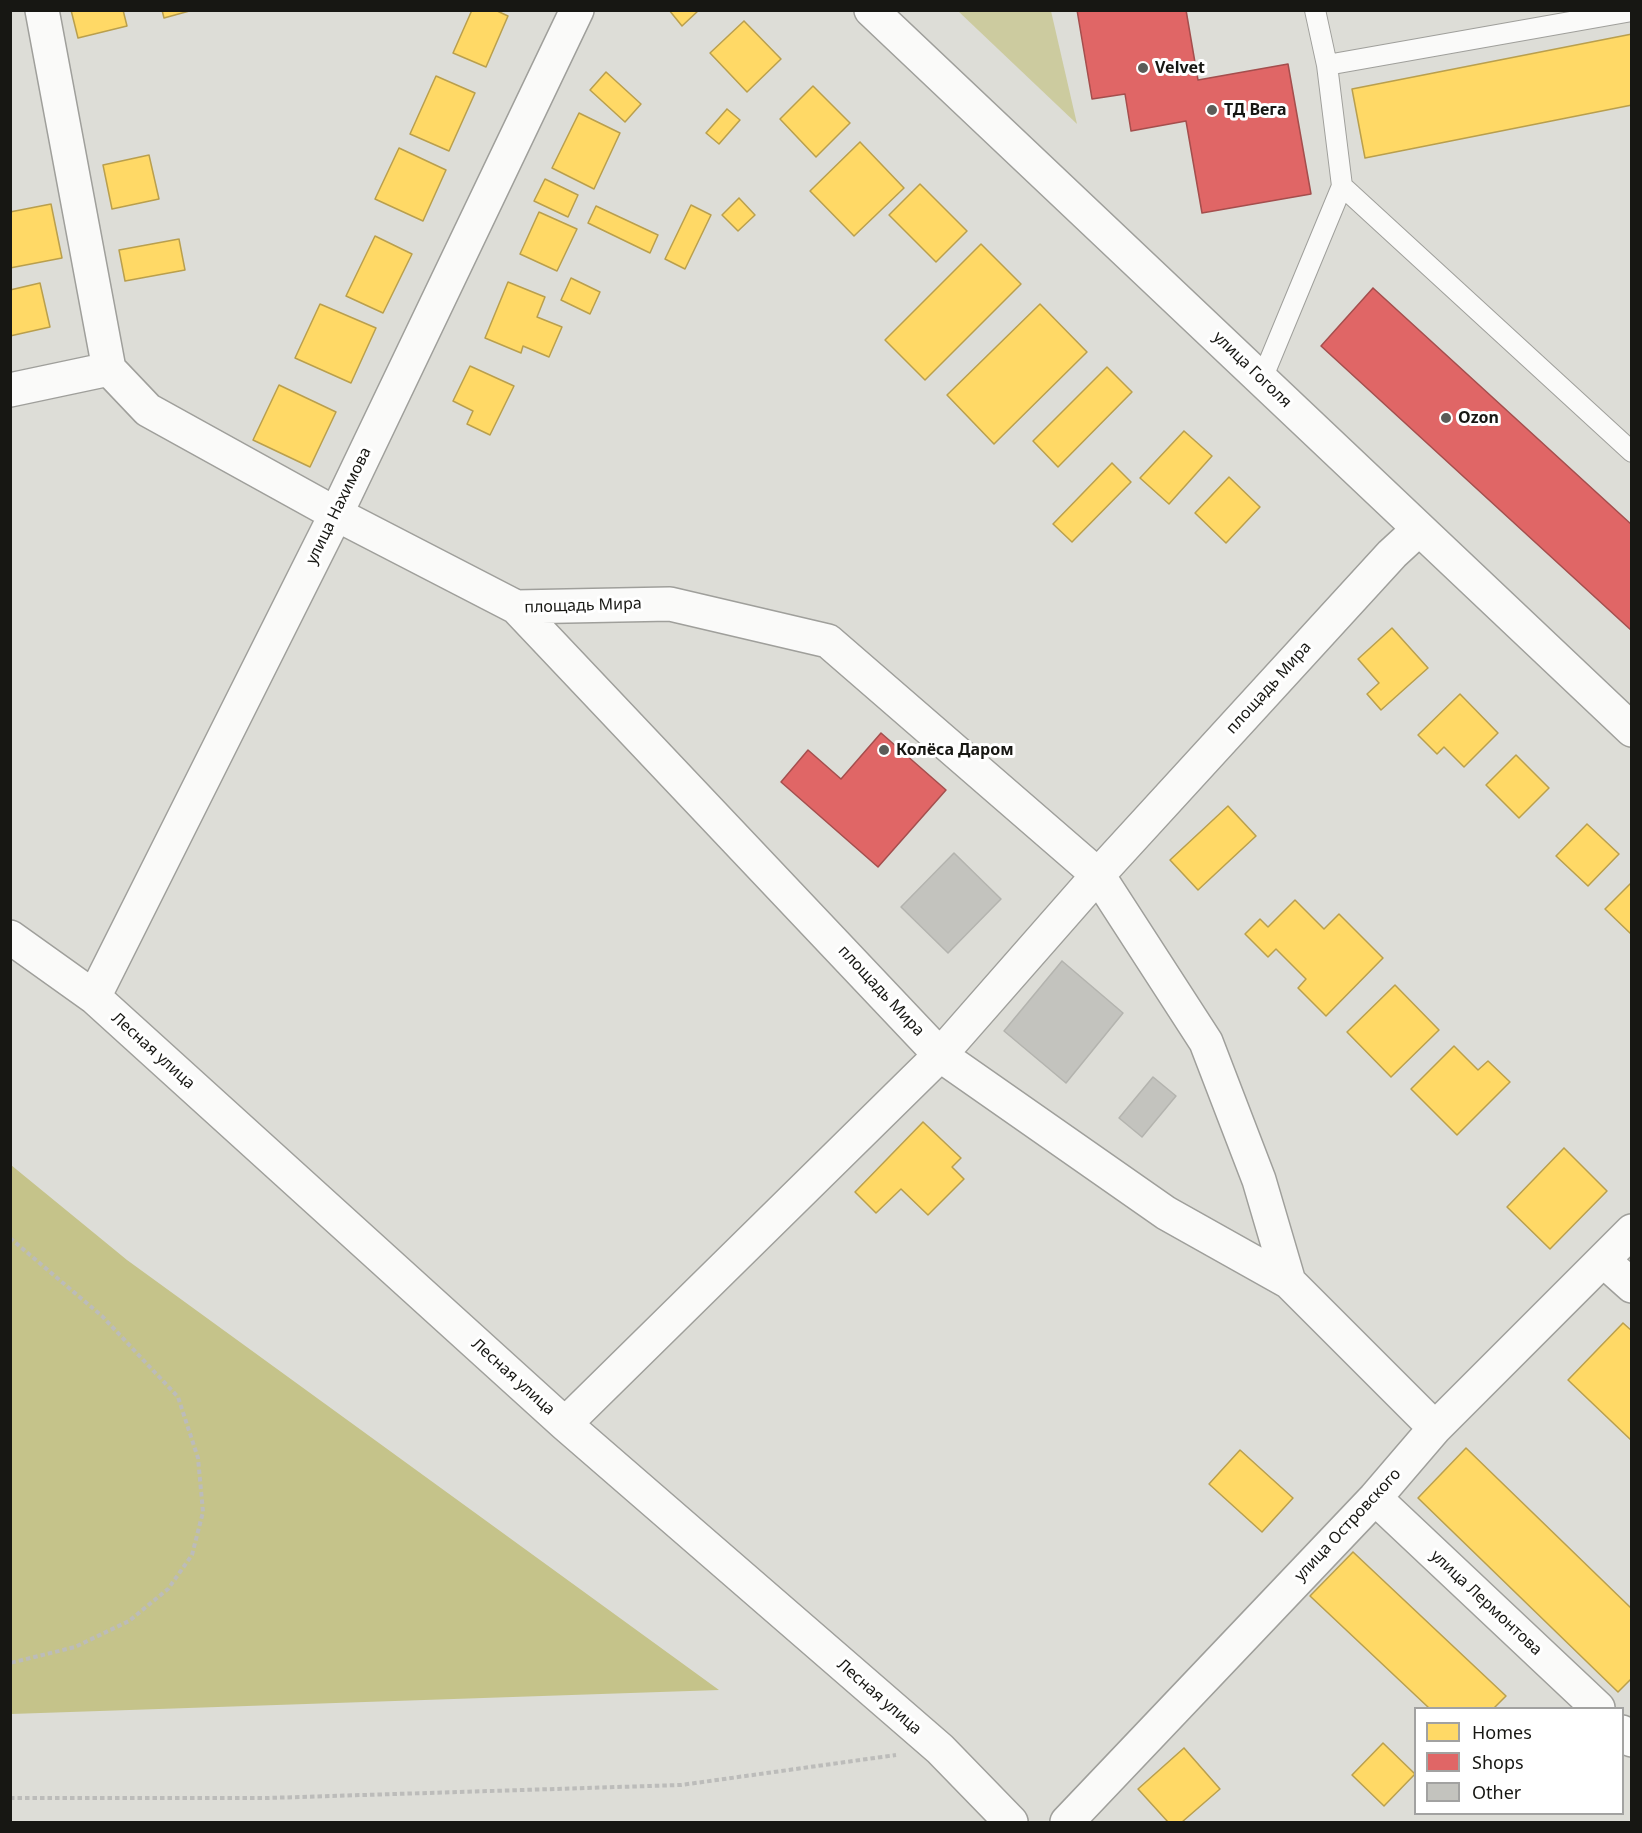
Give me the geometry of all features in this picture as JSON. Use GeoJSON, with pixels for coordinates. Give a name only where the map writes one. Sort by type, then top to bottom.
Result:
{"type":"FeatureCollection","features":[{"type":"Feature","properties":{"kind":"street"},"geometry":{"type":"LineString","coordinates":[[42,10],[110,369],[148,410],[336,514],[516,607]]}},
{"type":"Feature","properties":{"kind":"street","name":"улица Нахимова"},"geometry":{"type":"LineString","coordinates":[[94,997],[336,514],[577,10]]}},
{"type":"Feature","properties":{"kind":"street","name":"улица Гоголя"},"geometry":{"type":"LineString","coordinates":[[871,10],[1632,730]]}},
{"type":"Feature","properties":{"kind":"street"},"geometry":{"type":"LineString","coordinates":[[10,390],[110,369]]}},
{"type":"Feature","properties":{"kind":"street","name":"площадь Мира"},"geometry":{"type":"LineString","coordinates":[[565,1424],[940,1055],[1098,875],[1392,554],[1418,530]]}},
{"type":"Feature","properties":{"kind":"street","name":"площадь Мира"},"geometry":{"type":"LineString","coordinates":[[516,607],[670,604],[828,641],[1098,875],[1206,1042],[1259,1180],[1289,1282]]}},
{"type":"Feature","properties":{"kind":"street","name":"площадь Мира"},"geometry":{"type":"LineString","coordinates":[[516,607],[940,1055],[1166,1213],[1289,1282]]}},
{"type":"Feature","properties":{"kind":"street","name":"Лесная улица"},"geometry":{"type":"LineString","coordinates":[[10,937],[94,997],[565,1424],[940,1749],[1011,1822]]}},
{"type":"Feature","properties":{"kind":"street","name":"улица Островского"},"geometry":{"type":"LineString","coordinates":[[1068,1822],[1375,1498],[1435,1428],[1632,1231]]}},
{"type":"Feature","properties":{"kind":"street"},"geometry":{"type":"LineString","coordinates":[[1604,1261],[1632,1286]]}},
{"type":"Feature","properties":{"kind":"street"},"geometry":{"type":"LineString","coordinates":[[1289,1282],[1435,1428]]}},
{"type":"Feature","properties":{"kind":"street","name":"улица Лермонтова"},"geometry":{"type":"LineString","coordinates":[[1375,1498],[1597,1707]]}},
{"type":"Feature","properties":{"kind":"lane"},"geometry":{"type":"LineString","coordinates":[[1262,379],[1342,186],[1327,65],[1315,10]]}},
{"type":"Feature","properties":{"kind":"lane"},"geometry":{"type":"LineString","coordinates":[[1327,65],[1632,11]]}},
{"type":"Feature","properties":{"kind":"lane"},"geometry":{"type":"LineString","coordinates":[[1342,186],[1632,452]]}},
{"type":"Feature","properties":{"kind":"path"},"geometry":{"type":"LineString","coordinates":[[10,1238],[102,1316],[178,1397],[198,1458],[203,1512],[192,1555],[168,1589],[129,1621],[75,1647],[10,1663]]}},
{"type":"Feature","properties":{"kind":"path"},"geometry":{"type":"LineString","coordinates":[[10,1798],[268,1797],[681,1785],[940,1749]]}},
{"type":"Feature","properties":{"kind":"green space"},"geometry":{"type":"Polygon","coordinates":[[[958,11],[1051,11],[1077,124],[958,11]]]}},
{"type":"Feature","properties":{"kind":"shaded area"},"geometry":{"type":"Polygon","coordinates":[[[11,1165],[127,1260],[719,1690],[11,1714],[11,1165]]]}},
{"type":"Feature","properties":{"kind":"building: Homes"},"geometry":{"type":"Polygon","coordinates":[[[71,10],[123,10],[127,26],[78,38],[71,10]]]}},
{"type":"Feature","properties":{"kind":"building: Homes"},"geometry":{"type":"Polygon","coordinates":[[[162,10],[193,10],[164,18],[162,10]]]}},
{"type":"Feature","properties":{"kind":"building: Homes"},"geometry":{"type":"Polygon","coordinates":[[[472,10],[495,10],[508,16],[486,67],[453,53],[472,10]]]}},
{"type":"Feature","properties":{"kind":"building: Homes"},"geometry":{"type":"Polygon","coordinates":[[[669,10],[699,10],[682,26],[669,10]]]}},
{"type":"Feature","properties":{"kind":"building: Homes"},"geometry":{"type":"Polygon","coordinates":[[[744,21],[781,59],[747,92],[710,53],[744,21]]]}},
{"type":"Feature","properties":{"kind":"building: Homes"},"geometry":{"type":"Polygon","coordinates":[[[1632,34],[1632,105],[1365,158],[1352,89],[1632,34]]]}},
{"type":"Feature","properties":{"kind":"building: Homes"},"geometry":{"type":"Polygon","coordinates":[[[606,72],[641,104],[625,122],[590,90],[606,72]]]}},
{"type":"Feature","properties":{"kind":"building: Homes"},"geometry":{"type":"Polygon","coordinates":[[[436,76],[475,93],[449,151],[410,134],[436,76]]]}},
{"type":"Feature","properties":{"kind":"building: Homes"},"geometry":{"type":"Polygon","coordinates":[[[813,86],[850,123],[816,157],[780,119],[813,86]]]}},
{"type":"Feature","properties":{"kind":"building: Homes"},"geometry":{"type":"Polygon","coordinates":[[[727,109],[740,120],[719,144],[706,133],[727,109]]]}},
{"type":"Feature","properties":{"kind":"building: Homes"},"geometry":{"type":"Polygon","coordinates":[[[579,113],[620,133],[594,189],[552,168],[579,113]]]}},
{"type":"Feature","properties":{"kind":"building: Homes"},"geometry":{"type":"Polygon","coordinates":[[[860,142],[904,188],[854,236],[810,191],[860,142]]]}},
{"type":"Feature","properties":{"kind":"building: Homes"},"geometry":{"type":"Polygon","coordinates":[[[399,148],[446,170],[423,221],[375,199],[399,148]]]}},
{"type":"Feature","properties":{"kind":"building: Homes"},"geometry":{"type":"Polygon","coordinates":[[[149,155],[159,199],[112,209],[103,165],[149,155]]]}},
{"type":"Feature","properties":{"kind":"building: Homes"},"geometry":{"type":"Polygon","coordinates":[[[545,179],[578,195],[568,217],[534,201],[545,179]]]}},
{"type":"Feature","properties":{"kind":"building: Homes"},"geometry":{"type":"Polygon","coordinates":[[[920,184],[967,231],[936,262],[889,215],[920,184]]]}},
{"type":"Feature","properties":{"kind":"building: Homes"},"geometry":{"type":"Polygon","coordinates":[[[739,198],[755,215],[738,231],[722,215],[739,198]]]}},
{"type":"Feature","properties":{"kind":"building: Homes"},"geometry":{"type":"Polygon","coordinates":[[[51,204],[62,258],[10,268],[10,212],[51,204]]]}},
{"type":"Feature","properties":{"kind":"building: Homes"},"geometry":{"type":"Polygon","coordinates":[[[691,205],[711,215],[685,269],[665,259],[691,205]]]}},
{"type":"Feature","properties":{"kind":"building: Homes"},"geometry":{"type":"Polygon","coordinates":[[[596,206],[658,235],[650,253],[588,223],[596,206]]]}},
{"type":"Feature","properties":{"kind":"building: Homes"},"geometry":{"type":"Polygon","coordinates":[[[539,212],[577,229],[557,271],[520,254],[539,212]]]}},
{"type":"Feature","properties":{"kind":"building: Homes"},"geometry":{"type":"Polygon","coordinates":[[[375,236],[412,254],[383,313],[346,296],[375,236]]]}},
{"type":"Feature","properties":{"kind":"building: Homes"},"geometry":{"type":"Polygon","coordinates":[[[179,239],[185,270],[125,281],[119,250],[179,239]]]}},
{"type":"Feature","properties":{"kind":"building: Homes"},"geometry":{"type":"Polygon","coordinates":[[[981,244],[1021,284],[925,380],[885,340],[981,244]]]}},
{"type":"Feature","properties":{"kind":"building: Homes"},"geometry":{"type":"Polygon","coordinates":[[[571,278],[600,292],[590,314],[561,300],[571,278]]]}},
{"type":"Feature","properties":{"kind":"building: Homes"},"geometry":{"type":"Polygon","coordinates":[[[508,282],[545,297],[537,317],[562,327],[549,357],[523,346],[521,353],[485,338],[508,282]]]}},
{"type":"Feature","properties":{"kind":"building: Homes"},"geometry":{"type":"Polygon","coordinates":[[[40,283],[50,327],[10,336],[10,290],[40,283]]]}},
{"type":"Feature","properties":{"kind":"building: Homes"},"geometry":{"type":"Polygon","coordinates":[[[320,304],[376,328],[351,383],[295,358],[320,304]]]}},
{"type":"Feature","properties":{"kind":"building: Homes"},"geometry":{"type":"Polygon","coordinates":[[[1040,304],[1087,352],[994,444],[947,395],[1040,304]]]}},
{"type":"Feature","properties":{"kind":"building: Homes"},"geometry":{"type":"Polygon","coordinates":[[[470,366],[514,386],[490,435],[467,424],[473,411],[453,401],[470,366]]]}},
{"type":"Feature","properties":{"kind":"building: Homes"},"geometry":{"type":"Polygon","coordinates":[[[1107,367],[1132,392],[1058,467],[1033,441],[1107,367]]]}},
{"type":"Feature","properties":{"kind":"building: Homes"},"geometry":{"type":"Polygon","coordinates":[[[279,385],[336,412],[310,467],[253,440],[279,385]]]}},
{"type":"Feature","properties":{"kind":"building: Homes"},"geometry":{"type":"Polygon","coordinates":[[[1184,431],[1212,456],[1169,504],[1140,478],[1184,431]]]}},
{"type":"Feature","properties":{"kind":"building: Homes"},"geometry":{"type":"Polygon","coordinates":[[[1112,463],[1131,482],[1072,542],[1053,524],[1112,463]]]}},
{"type":"Feature","properties":{"kind":"building: Homes"},"geometry":{"type":"Polygon","coordinates":[[[1229,477],[1260,507],[1226,543],[1195,513],[1229,477]]]}},
{"type":"Feature","properties":{"kind":"building: Homes"},"geometry":{"type":"Polygon","coordinates":[[[1392,628],[1428,668],[1381,710],[1367,694],[1379,683],[1358,659],[1392,628]]]}},
{"type":"Feature","properties":{"kind":"building: Homes"},"geometry":{"type":"Polygon","coordinates":[[[1460,694],[1498,733],[1464,767],[1444,747],[1437,754],[1418,735],[1460,694]]]}},
{"type":"Feature","properties":{"kind":"building: Homes"},"geometry":{"type":"Polygon","coordinates":[[[1516,755],[1549,788],[1519,818],[1486,785],[1516,755]]]}},
{"type":"Feature","properties":{"kind":"building: Homes"},"geometry":{"type":"Polygon","coordinates":[[[1228,806],[1256,836],[1198,890],[1170,860],[1228,806]]]}},
{"type":"Feature","properties":{"kind":"building: Homes"},"geometry":{"type":"Polygon","coordinates":[[[1587,824],[1619,854],[1588,886],[1556,856],[1587,824]]]}},
{"type":"Feature","properties":{"kind":"building: Homes"},"geometry":{"type":"Polygon","coordinates":[[[1632,882],[1632,935],[1605,909],[1632,882]]]}},
{"type":"Feature","properties":{"kind":"building: Homes"},"geometry":{"type":"Polygon","coordinates":[[[1295,900],[1324,929],[1339,914],[1383,958],[1326,1016],[1298,988],[1306,979],[1276,949],[1268,957],[1245,934],[1260,919],[1268,927],[1295,900]]]}},
{"type":"Feature","properties":{"kind":"building: Homes"},"geometry":{"type":"Polygon","coordinates":[[[1395,985],[1439,1030],[1391,1077],[1347,1032],[1395,985]]]}},
{"type":"Feature","properties":{"kind":"building: Homes"},"geometry":{"type":"Polygon","coordinates":[[[1454,1046],[1478,1070],[1488,1061],[1510,1082],[1457,1135],[1411,1089],[1454,1046]]]}},
{"type":"Feature","properties":{"kind":"building: Homes"},"geometry":{"type":"Polygon","coordinates":[[[923,1122],[961,1158],[952,1167],[964,1179],[928,1215],[901,1189],[876,1213],[855,1192],[923,1122]]]}},
{"type":"Feature","properties":{"kind":"building: Homes"},"geometry":{"type":"Polygon","coordinates":[[[1564,1148],[1607,1191],[1550,1249],[1507,1207],[1564,1148]]]}},
{"type":"Feature","properties":{"kind":"building: Homes"},"geometry":{"type":"Polygon","coordinates":[[[1623,1323],[1632,1331],[1632,1441],[1568,1380],[1623,1323]]]}},
{"type":"Feature","properties":{"kind":"building: Homes"},"geometry":{"type":"Polygon","coordinates":[[[1466,1448],[1632,1609],[1632,1678],[1618,1692],[1418,1498],[1466,1448]]]}},
{"type":"Feature","properties":{"kind":"building: Homes"},"geometry":{"type":"Polygon","coordinates":[[[1240,1450],[1293,1498],[1262,1532],[1209,1484],[1240,1450]]]}},
{"type":"Feature","properties":{"kind":"building: Homes"},"geometry":{"type":"Polygon","coordinates":[[[1353,1552],[1506,1696],[1495,1707],[1428,1707],[1310,1596],[1353,1552]]]}},
{"type":"Feature","properties":{"kind":"building: Homes"},"geometry":{"type":"Polygon","coordinates":[[[1383,1743],[1414,1773],[1384,1806],[1352,1775],[1383,1743]]]}},
{"type":"Feature","properties":{"kind":"building: Homes"},"geometry":{"type":"Polygon","coordinates":[[[1184,1748],[1220,1789],[1182,1822],[1168,1822],[1138,1789],[1184,1748]]]}},
{"type":"Feature","properties":{"kind":"building: Shops","name":"ТД Вега"},"geometry":{"type":"Polygon","coordinates":[[[1077,10],[1186,10],[1198,80],[1288,64],[1311,194],[1202,213],[1186,121],[1131,131],[1125,94],[1092,99],[1077,10]]]}},
{"type":"Feature","properties":{"kind":"building: Shops"},"geometry":{"type":"Polygon","coordinates":[[[1373,288],[1632,525],[1632,631],[1321,346],[1373,288]]]}},
{"type":"Feature","properties":{"kind":"building: Shops"},"geometry":{"type":"Polygon","coordinates":[[[881,733],[946,790],[878,867],[781,782],[808,750],[841,779],[881,733]]]}},
{"type":"Feature","properties":{"kind":"building: Other"},"geometry":{"type":"Polygon","coordinates":[[[954,853],[1001,899],[948,953],[901,907],[954,853]]]}},
{"type":"Feature","properties":{"kind":"building: Other"},"geometry":{"type":"Polygon","coordinates":[[[1062,961],[1123,1013],[1066,1083],[1004,1031],[1062,961]]]}},
{"type":"Feature","properties":{"kind":"building: Other"},"geometry":{"type":"Polygon","coordinates":[[[1153,1077],[1176,1096],[1142,1137],[1119,1118],[1153,1077]]]}},
{"type":"Feature","properties":{"kind":"place","name":"Velvet"},"geometry":{"type":"Point","coordinates":[1143,68]}},
{"type":"Feature","properties":{"kind":"place","name":"ТД Вега"},"geometry":{"type":"Point","coordinates":[1212,110]}},
{"type":"Feature","properties":{"kind":"place","name":"Ozon"},"geometry":{"type":"Point","coordinates":[1446,418]}},
{"type":"Feature","properties":{"kind":"place","name":"Колёса Даром"},"geometry":{"type":"Point","coordinates":[884,750]}}]}
